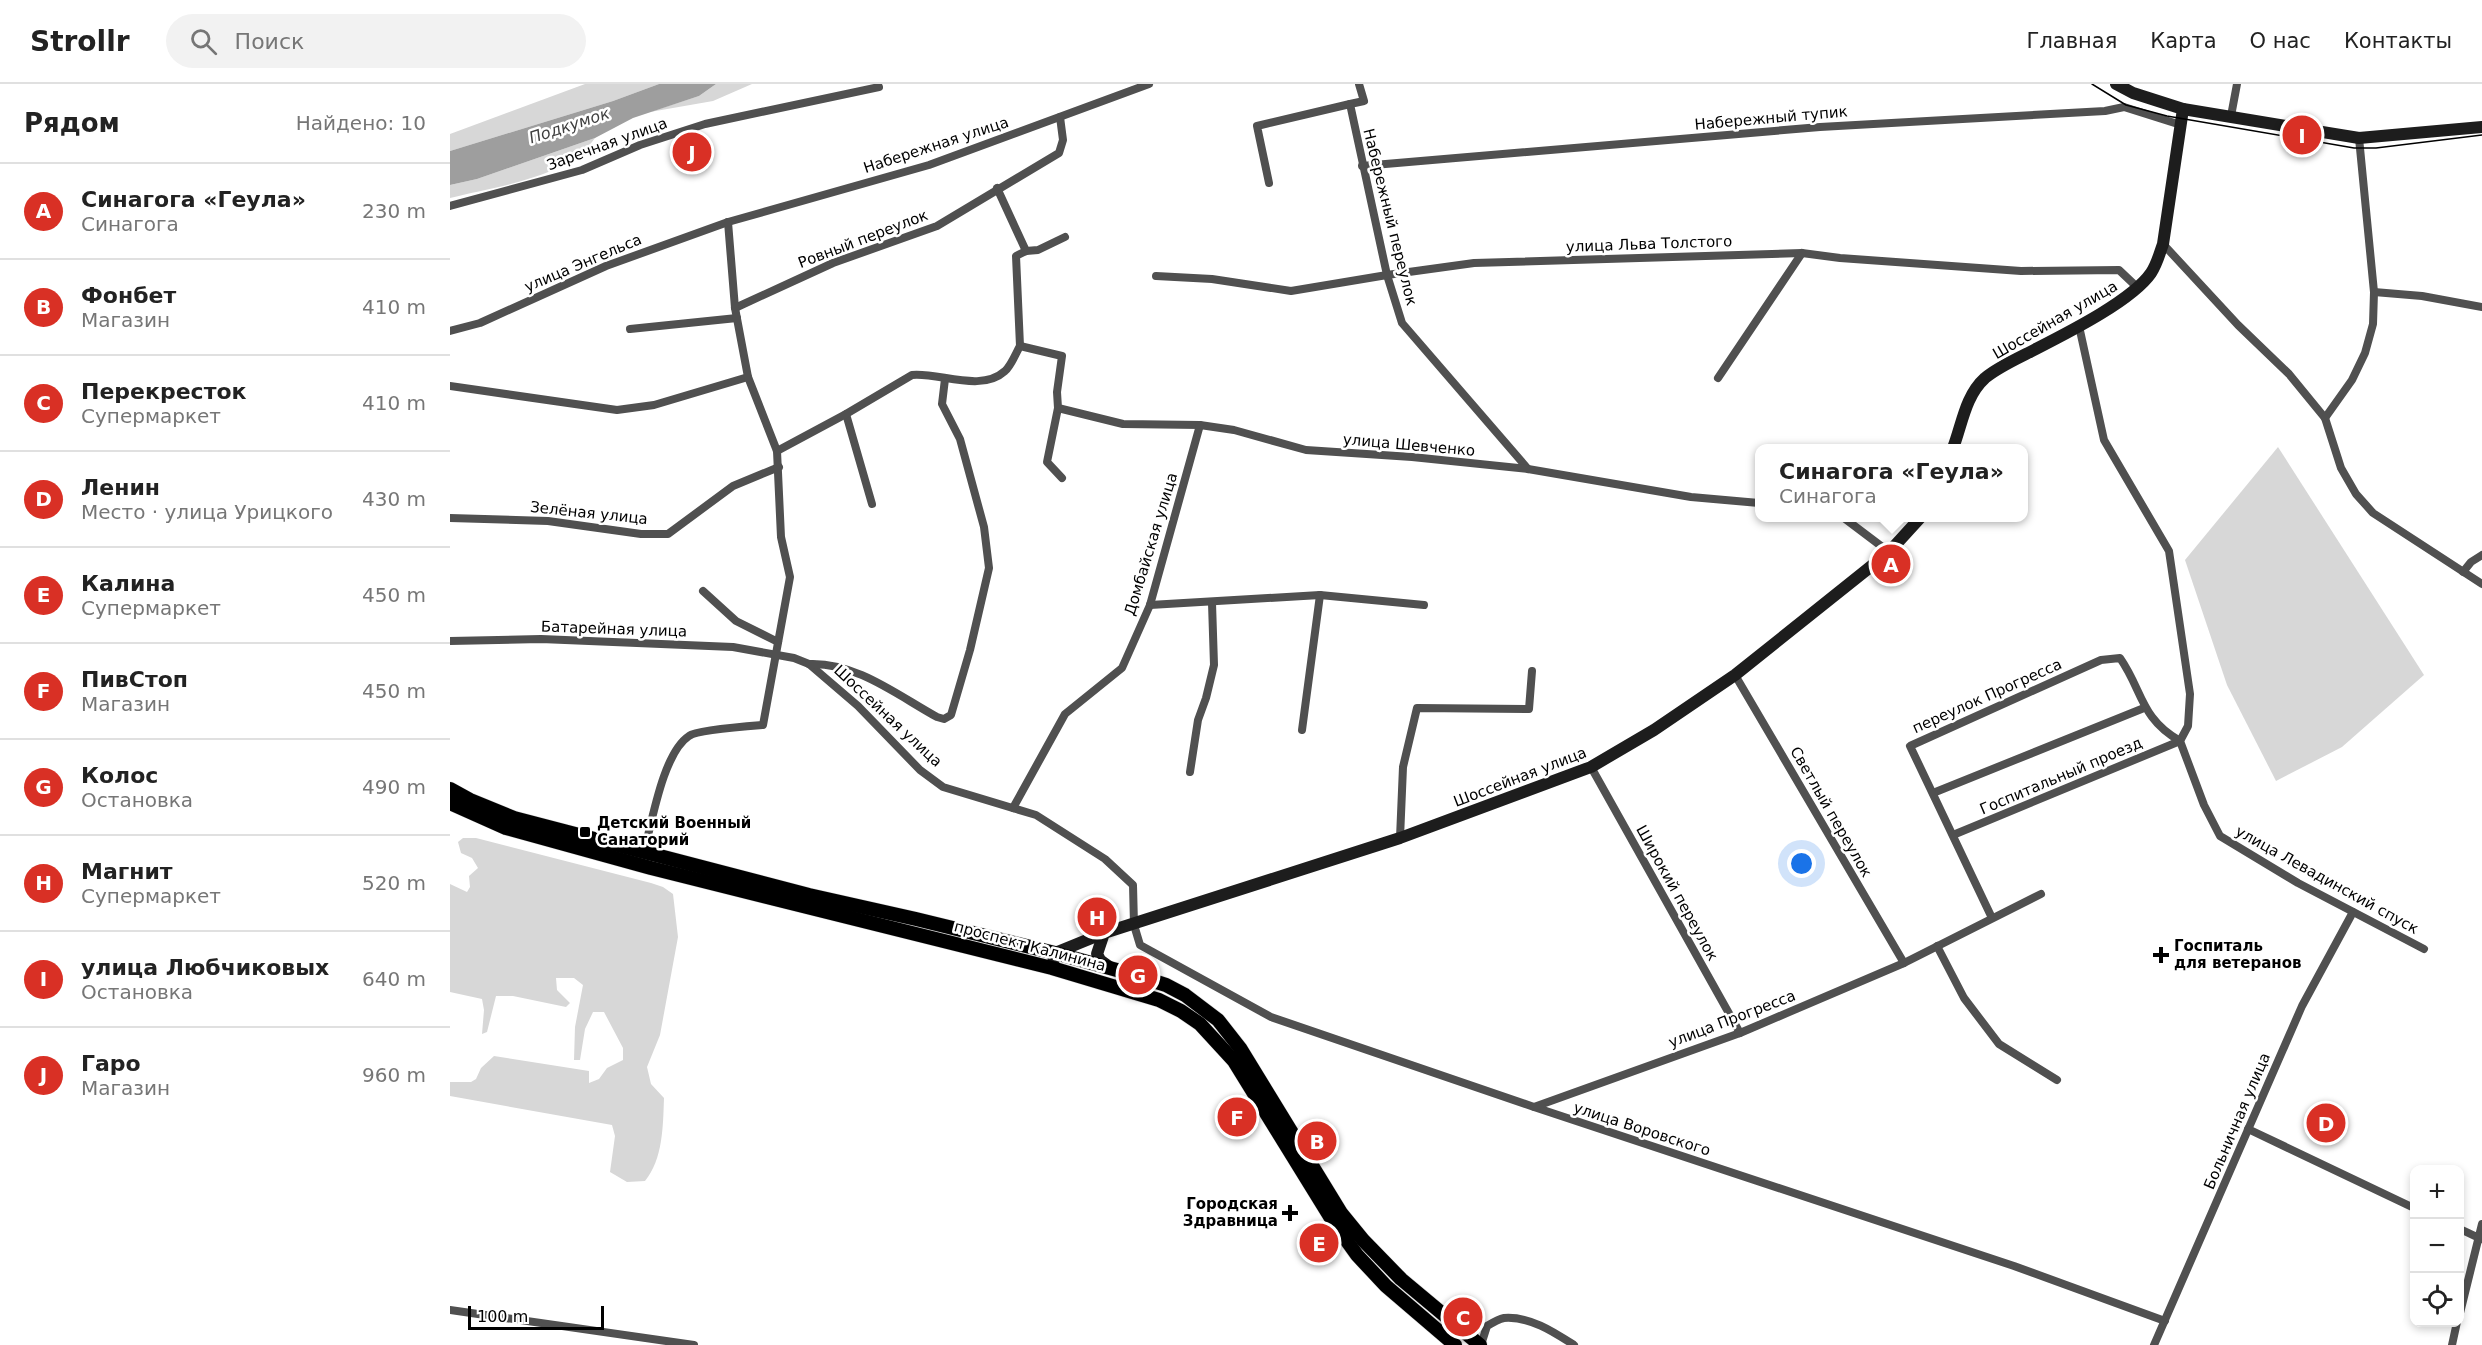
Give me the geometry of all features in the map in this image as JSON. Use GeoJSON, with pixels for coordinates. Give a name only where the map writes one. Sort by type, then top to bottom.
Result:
{"type":"FeatureCollection","features":[{"type":"Feature","properties":{"kind":"main road"},"geometry":{"type":"LineString","coordinates":[[2116,84],[2133,93],[2182,109],[2359,138],[2482,127]]}},
{"type":"Feature","properties":{"kind":"main road","name":"Шоссейная улица"},"geometry":{"type":"LineString","coordinates":[[1954,444],[1971,396],[1984,379],[2005,365],[2079,326],[2138,288],[2157,263],[2163,244],[2182,109]]}},
{"type":"Feature","properties":{"kind":"main road","name":"Шоссейная улица"},"geometry":{"type":"LineString","coordinates":[[1056,953],[1104,933],[1400,837],[1591,767],[1654,730],[1735,675],[1889,552],[1916,522]]}},
{"type":"Feature","properties":{"kind":"main road","name":"проспект Калинина"},"geometry":{"type":"LineString","coordinates":[[450,789],[514,818],[809,895],[1056,953],[1166,986],[1185,995],[1218,1020],[1258,1075],[1341,1213],[1401,1279],[1480,1345]]}},
{"type":"Feature","properties":{"kind":"main road","name":"проспект Калинина"},"geometry":{"type":"LineString","coordinates":[[450,802],[506,828],[651,868],[1052,968],[1159,1000],[1181,1011],[1215,1039],[1234,1062],[1334,1223],[1358,1255],[1386,1286],[1455,1345]]}},
{"type":"Feature","properties":{"kind":"main road","name":"проспект Калинина"},"geometry":{"type":"LineString","coordinates":[[1104,933],[1097,954],[1100,960],[1112,969]]}},
{"type":"Feature","properties":{"kind":"main road"},"geometry":{"type":"LineString","coordinates":[[1052,968],[1056,953]]}},
{"type":"Feature","properties":{"kind":"street","name":"Набережная улица"},"geometry":{"type":"LineString","coordinates":[[728,222],[928,165],[1149,84]]}},
{"type":"Feature","properties":{"kind":"street"},"geometry":{"type":"LineString","coordinates":[[1269,183],[1257,126],[1364,100],[1359,84]]}},
{"type":"Feature","properties":{"kind":"street"},"geometry":{"type":"LineString","coordinates":[[2231,116],[2237,84]]}},
{"type":"Feature","properties":{"kind":"street","name":"Заречная улица"},"geometry":{"type":"LineString","coordinates":[[450,206],[582,170],[640,145],[705,124],[879,87]]}},
{"type":"Feature","properties":{"kind":"street","name":"Набережный переулок"},"geometry":{"type":"LineString","coordinates":[[1350,104],[1387,274],[1402,323],[1528,469]]}},
{"type":"Feature","properties":{"kind":"street","name":"Набережный тупик"},"geometry":{"type":"LineString","coordinates":[[1362,166],[1808,128],[2105,111],[2124,107],[2181,125]]}},
{"type":"Feature","properties":{"kind":"street","name":"Ровный переулок"},"geometry":{"type":"LineString","coordinates":[[735,308],[833,263],[937,226],[997,188],[1059,153],[1063,140],[1060,117]]}},
{"type":"Feature","properties":{"kind":"street"},"geometry":{"type":"LineString","coordinates":[[2325,418],[2352,380],[2365,352],[2373,324],[2374,292],[2359,138]]}},
{"type":"Feature","properties":{"kind":"street"},"geometry":{"type":"LineString","coordinates":[[997,188],[1026,251]]}},
{"type":"Feature","properties":{"kind":"street"},"geometry":{"type":"LineString","coordinates":[[644,852],[662,782],[676,749],[690,734],[763,725],[790,577],[781,537],[777,451],[748,377],[735,308],[728,222]]}},
{"type":"Feature","properties":{"kind":"street","name":"улица Энгельса"},"geometry":{"type":"LineString","coordinates":[[450,331],[480,322],[606,266],[728,222]]}},
{"type":"Feature","properties":{"kind":"street"},"geometry":{"type":"LineString","coordinates":[[777,451],[912,375],[923,374],[960,382],[990,378],[1006,371],[1020,346],[1016,256],[1026,251],[1038,250],[1065,237]]}},
{"type":"Feature","properties":{"kind":"street"},"geometry":{"type":"LineString","coordinates":[[2163,244],[2238,325],[2289,374],[2325,418],[2332,432],[2341,468],[2356,494],[2373,513],[2482,584]]}},
{"type":"Feature","properties":{"kind":"street"},"geometry":{"type":"LineString","coordinates":[[1718,378],[1802,254]]}},
{"type":"Feature","properties":{"kind":"street","name":"улица Льва Толстого"},"geometry":{"type":"LineString","coordinates":[[1156,276],[1212,279],[1291,291],[1387,274],[1474,263],[1802,254],[2021,271],[2120,270],[2138,288]]}},
{"type":"Feature","properties":{"kind":"street"},"geometry":{"type":"LineString","coordinates":[[2374,292],[2422,296],[2482,308]]}},
{"type":"Feature","properties":{"kind":"street"},"geometry":{"type":"LineString","coordinates":[[630,329],[737,318]]}},
{"type":"Feature","properties":{"kind":"street"},"geometry":{"type":"LineString","coordinates":[[1933,793],[2144,708],[2163,731],[2180,741],[2188,726],[2190,693],[2169,551],[2104,440],[2079,326]]}},
{"type":"Feature","properties":{"kind":"street"},"geometry":{"type":"LineString","coordinates":[[1020,346],[1062,356],[1057,392],[1058,408],[1047,462],[1062,478]]}},
{"type":"Feature","properties":{"kind":"street"},"geometry":{"type":"LineString","coordinates":[[450,386],[617,410],[654,405],[748,377]]}},
{"type":"Feature","properties":{"kind":"street","name":"Шоссейная улица"},"geometry":{"type":"LineString","coordinates":[[808,664],[825,663],[852,670],[944,719],[951,715],[970,650],[988,568],[984,527],[960,439],[942,404],[945,379]]}},
{"type":"Feature","properties":{"kind":"street","name":"улица Шевченко"},"geometry":{"type":"LineString","coordinates":[[1058,408],[1123,424],[1200,425],[1234,430],[1306,450],[1412,457],[1528,469],[1691,497],[1755,503]]}},
{"type":"Feature","properties":{"kind":"street"},"geometry":{"type":"LineString","coordinates":[[846,414],[872,504]]}},
{"type":"Feature","properties":{"kind":"street","name":"Домбайская улица"},"geometry":{"type":"LineString","coordinates":[[1013,808],[1065,714],[1122,668],[1150,605],[1200,425]]}},
{"type":"Feature","properties":{"kind":"street","name":"Зелёная улица"},"geometry":{"type":"LineString","coordinates":[[450,518],[548,521],[641,534],[668,534],[733,486],[779,467]]}},
{"type":"Feature","properties":{"kind":"street"},"geometry":{"type":"LineString","coordinates":[[1849,522],[1889,552]]}},
{"type":"Feature","properties":{"kind":"street"},"geometry":{"type":"LineString","coordinates":[[2463,572],[2471,562],[2482,555]]}},
{"type":"Feature","properties":{"kind":"street"},"geometry":{"type":"LineString","coordinates":[[703,591],[736,621],[778,642]]}},
{"type":"Feature","properties":{"kind":"street"},"geometry":{"type":"LineString","coordinates":[[1150,605],[1320,595],[1424,604]]}},
{"type":"Feature","properties":{"kind":"street"},"geometry":{"type":"LineString","coordinates":[[1302,730],[1320,595]]}},
{"type":"Feature","properties":{"kind":"street"},"geometry":{"type":"LineString","coordinates":[[1190,772],[1198,720],[1214,665],[1212,603]]}},
{"type":"Feature","properties":{"kind":"street","name":"Батарейная улица"},"geometry":{"type":"LineString","coordinates":[[450,641],[541,639],[733,647],[777,653]]}},
{"type":"Feature","properties":{"kind":"street","name":"Шоссейная улица"},"geometry":{"type":"LineString","coordinates":[[777,653],[808,664],[858,706],[920,770],[943,787],[1036,815],[1105,859],[1133,885],[1134,924]]}},
{"type":"Feature","properties":{"kind":"street","name":"переулок Прогресса"},"geometry":{"type":"LineString","coordinates":[[1992,918],[1910,746],[2101,660],[2120,658],[2131,674],[2144,708]]}},
{"type":"Feature","properties":{"kind":"street"},"geometry":{"type":"LineString","coordinates":[[1400,837],[1403,767],[1417,708],[1528,709],[1532,671]]}},
{"type":"Feature","properties":{"kind":"street","name":"Светлый переулок"},"geometry":{"type":"LineString","coordinates":[[1735,675],[1904,963]]}},
{"type":"Feature","properties":{"kind":"street","name":"Госпитальный проезд"},"geometry":{"type":"LineString","coordinates":[[1953,835],[2180,741]]}},
{"type":"Feature","properties":{"kind":"street","name":"улица Левадинский спуск"},"geometry":{"type":"LineString","coordinates":[[2180,741],[2204,805],[2220,836],[2298,883],[2424,949]]}},
{"type":"Feature","properties":{"kind":"street","name":"Широкий переулок"},"geometry":{"type":"LineString","coordinates":[[1591,767],[1740,1034]]}},
{"type":"Feature","properties":{"kind":"street","name":"улица Прогресса"},"geometry":{"type":"LineString","coordinates":[[1534,1107],[1740,1034],[1904,963],[2041,894]]}},
{"type":"Feature","properties":{"kind":"street","name":"Больничная улица"},"geometry":{"type":"LineString","coordinates":[[2154,1345],[2302,1006],[2353,912]]}},
{"type":"Feature","properties":{"kind":"street","name":"улица Воровского"},"geometry":{"type":"LineString","coordinates":[[1134,924],[1140,945],[1271,1017],[1534,1107],[2003,1262],[2165,1320]]}},
{"type":"Feature","properties":{"kind":"street"},"geometry":{"type":"LineString","coordinates":[[1937,946],[1964,998],[1999,1044],[2057,1080]]}},
{"type":"Feature","properties":{"kind":"street"},"geometry":{"type":"LineString","coordinates":[[2248,1129],[2410,1206]]}},
{"type":"Feature","properties":{"kind":"street"},"geometry":{"type":"LineString","coordinates":[[2464,1298],[2482,1224]]}},
{"type":"Feature","properties":{"kind":"street"},"geometry":{"type":"LineString","coordinates":[[2464,1231],[2480,1239]]}},
{"type":"Feature","properties":{"kind":"street"},"geometry":{"type":"LineString","coordinates":[[450,1310],[694,1345]]}},
{"type":"Feature","properties":{"kind":"street"},"geometry":{"type":"LineString","coordinates":[[1480,1345],[1487,1326],[1503,1318],[1528,1321],[1550,1330],[1574,1345]]}},
{"type":"Feature","properties":{"kind":"street"},"geometry":{"type":"LineString","coordinates":[[2452,1345],[2456,1327]]}},
{"type":"Feature","properties":{"kind":"shaded area"},"geometry":{"type":"Polygon","coordinates":[[[585,84],[659,84],[613,101],[450,151],[450,134],[585,84]]]}},
{"type":"Feature","properties":{"kind":"shaded area"},"geometry":{"type":"Polygon","coordinates":[[[716,84],[752,84],[713,101],[650,112],[699,96],[716,84]]]}},
{"type":"Feature","properties":{"kind":"shaded area"},"geometry":{"type":"Polygon","coordinates":[[[595,138],[582,152],[549,172],[508,185],[450,198],[450,185],[477,179],[595,138]]]}},
{"type":"Feature","properties":{"kind":"shaded area"},"geometry":{"type":"Polygon","coordinates":[[[2278,447],[2424,675],[2342,747],[2276,781],[2227,685],[2185,560],[2278,447]]]}},
{"type":"Feature","properties":{"kind":"shaded area"},"geometry":{"type":"Polygon","coordinates":[[[463,838],[476,838],[651,883],[673,894],[678,937],[660,1035],[647,1067],[651,1084],[664,1098],[662,1131],[659,1152],[645,1181],[627,1182],[610,1172],[615,1136],[612,1125],[450,1096],[450,1082],[471,1082],[494,1056],[589,1071],[589,1083],[599,1079],[607,1068],[623,1060],[623,1048],[604,1012],[593,1012],[585,1029],[580,1060],[574,1060],[575,1027],[583,985],[574,978],[556,978],[557,990],[570,1003],[566,1007],[513,996],[496,996],[487,1032],[482,1034],[484,1010],[482,999],[450,992],[450,884],[467,892],[470,887],[469,876],[478,868],[472,858],[461,853],[458,842],[463,838]]]}},
{"type":"Feature","properties":{"kind":"water","name":"Подкумок"},"geometry":{"type":"Polygon","coordinates":[[[659,84],[716,84],[699,96],[633,118],[595,138],[477,179],[450,185],[450,151],[613,101],[659,84]]]}},
{"type":"Feature","properties":{"kind":"tram line"},"geometry":{"type":"LineString","coordinates":[[2092,84],[2126,105],[2167,116],[2354,148],[2376,148],[2482,135]]}},
{"type":"Feature","properties":{"kind":"place","name":"улица Любчиковых"},"geometry":{"type":"Point","coordinates":[2302,135]}},
{"type":"Feature","properties":{"kind":"place","name":"Гаро"},"geometry":{"type":"Point","coordinates":[692,152]}},
{"type":"Feature","properties":{"kind":"place","name":"Синагога «Геула»"},"geometry":{"type":"Point","coordinates":[1891,564]}},
{"type":"Feature","properties":{"kind":"place","name":"Детский Военный Санаторий"},"geometry":{"type":"Point","coordinates":[585,832]}},
{"type":"Feature","properties":{"kind":"place","name":"Магнит"},"geometry":{"type":"Point","coordinates":[1097,917]}},
{"type":"Feature","properties":{"kind":"place","name":"Госпиталь для ветеранов"},"geometry":{"type":"Point","coordinates":[2161,955]}},
{"type":"Feature","properties":{"kind":"place","name":"Колос"},"geometry":{"type":"Point","coordinates":[1138,975]}},
{"type":"Feature","properties":{"kind":"place","name":"ПивСтоп"},"geometry":{"type":"Point","coordinates":[1237,1117]}},
{"type":"Feature","properties":{"kind":"place","name":"Ленин"},"geometry":{"type":"Point","coordinates":[2326,1123]}},
{"type":"Feature","properties":{"kind":"place","name":"Фонбет"},"geometry":{"type":"Point","coordinates":[1317,1141]}},
{"type":"Feature","properties":{"kind":"place","name":"Городская Здравница"},"geometry":{"type":"Point","coordinates":[1290,1213]}},
{"type":"Feature","properties":{"kind":"place","name":"Калина"},"geometry":{"type":"Point","coordinates":[1319,1243]}},
{"type":"Feature","properties":{"kind":"place","name":"Перекресток"},"geometry":{"type":"Point","coordinates":[1463,1317]}}]}
